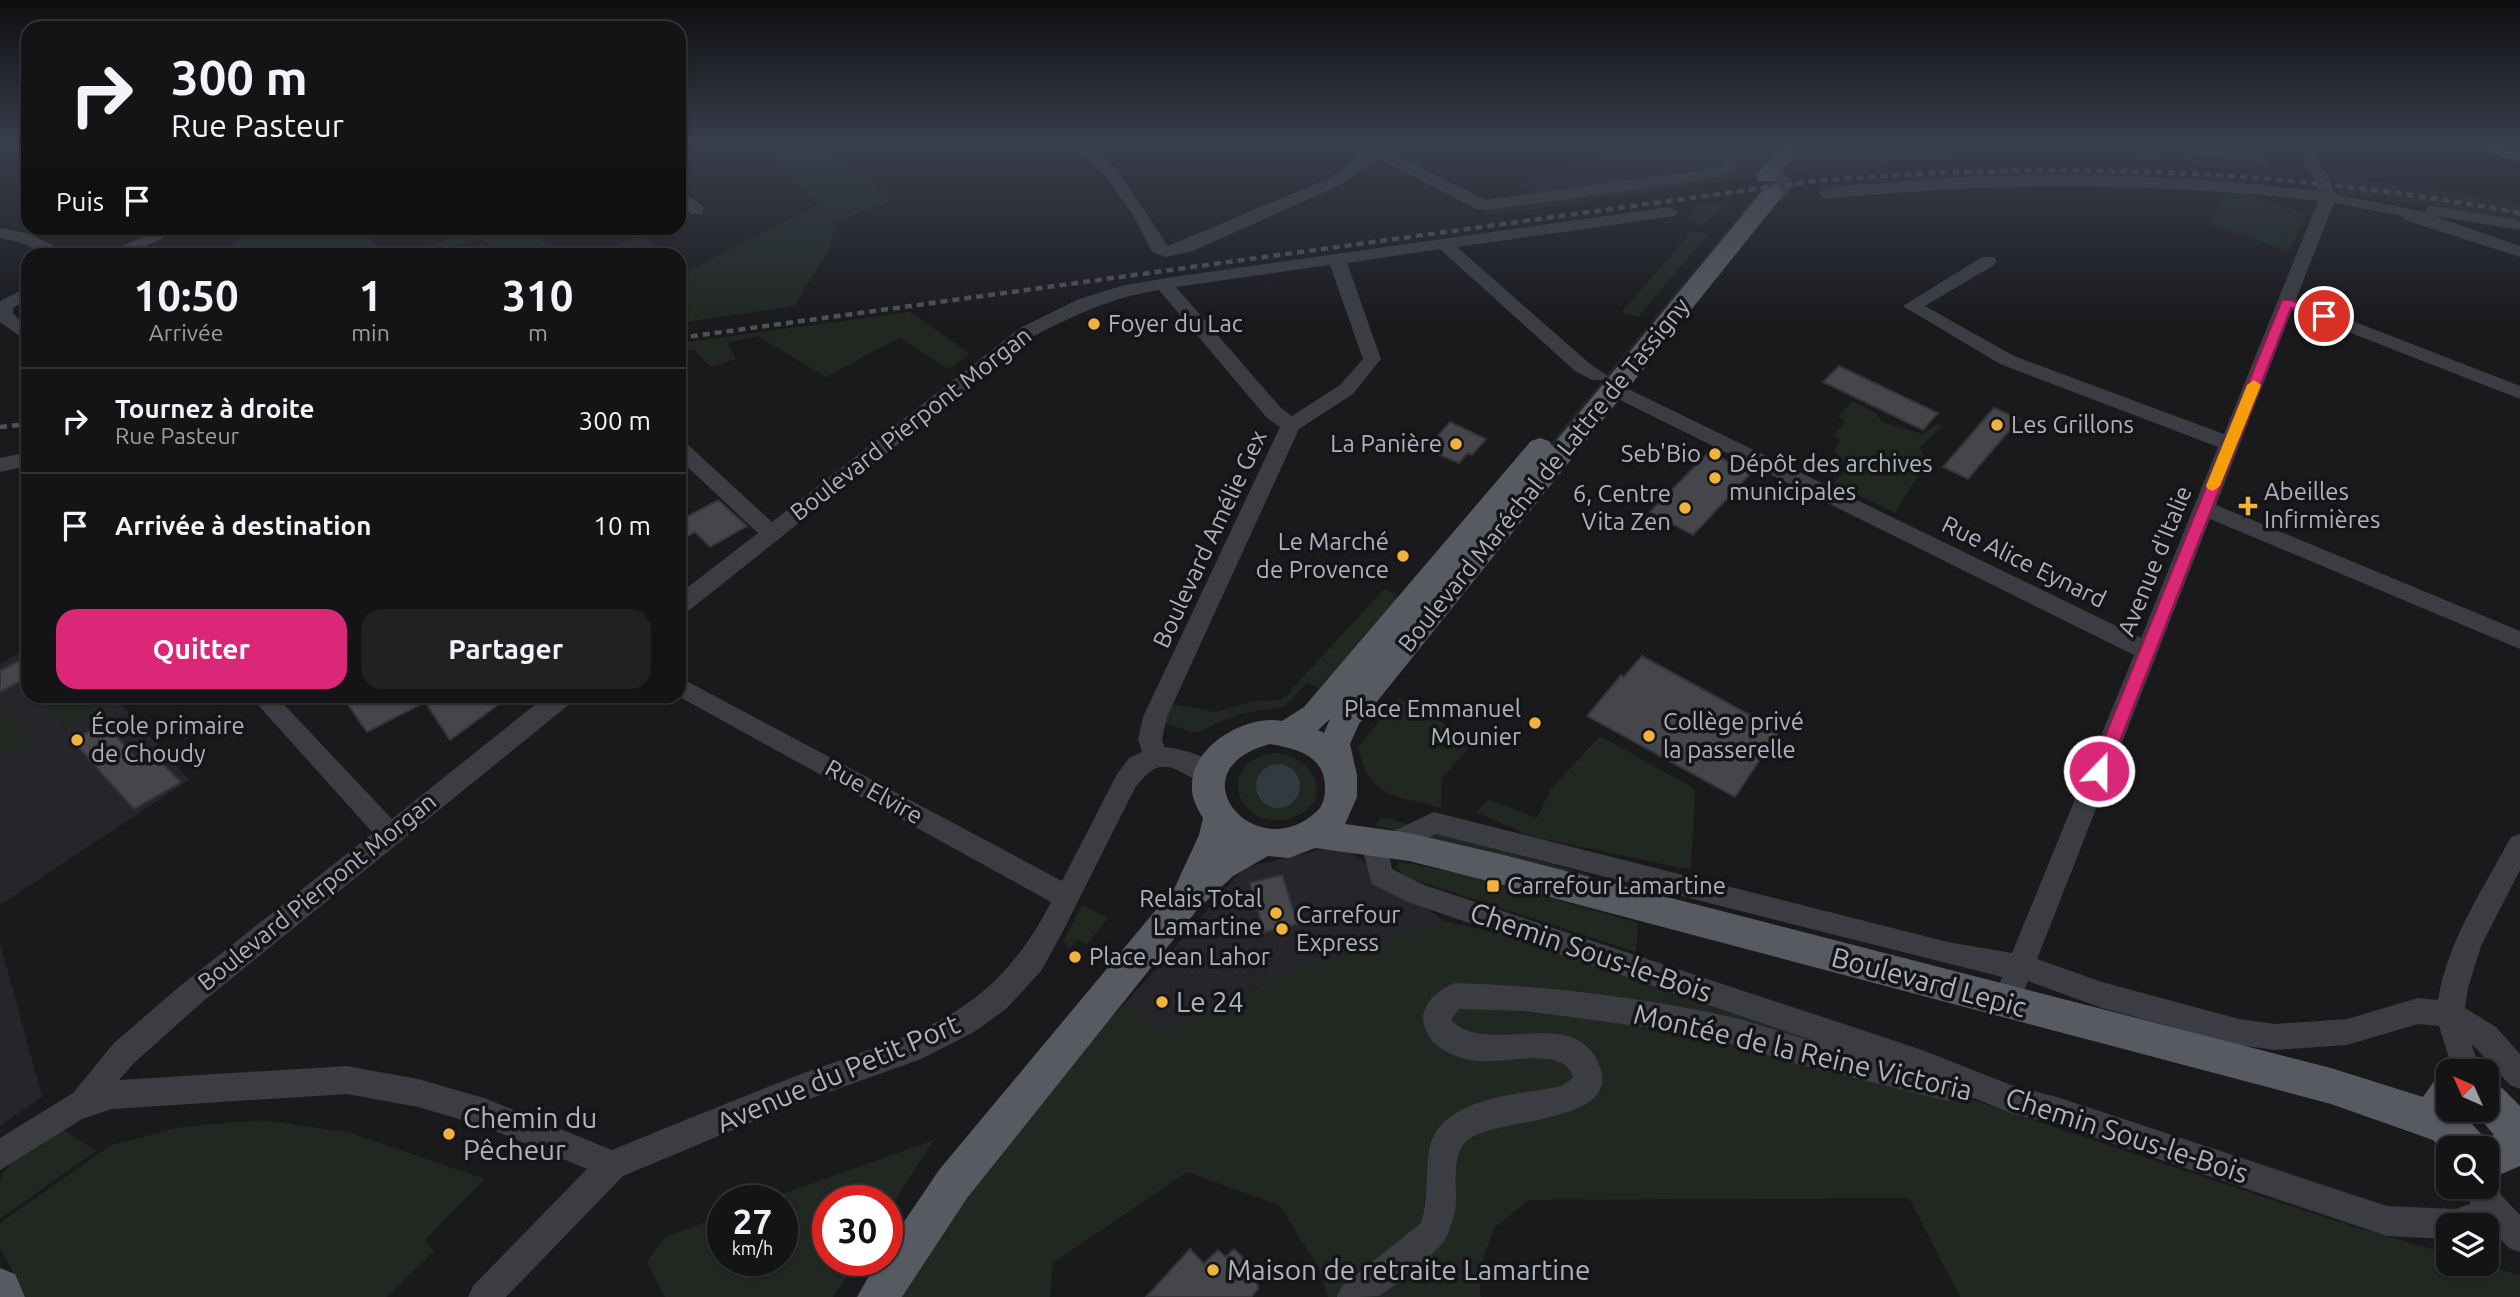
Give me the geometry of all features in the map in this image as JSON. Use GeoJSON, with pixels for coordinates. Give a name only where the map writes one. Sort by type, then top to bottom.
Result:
{"type":"FeatureCollection","features":[{"type":"Feature","properties":{"kind":"main road","name":"Boulevard Maréchal de Lattre de Tassigny"},"geometry":{"type":"LineString","coordinates":[[1338,764],[1334,744],[1347,717],[1606,383],[1751,204]]}},
{"type":"Feature","properties":{"kind":"main road","name":"Boulevard Maréchal de Lattre de Tassigny"},"geometry":{"type":"LineString","coordinates":[[1289,732],[1315,716],[1606,383]]}},
{"type":"Feature","properties":{"kind":"main road"},"geometry":{"type":"LineString","coordinates":[[1263,842],[1231,829],[1219,818],[1211,805],[1214,765],[1233,743],[1250,735],[1270,731],[1289,732],[1318,743],[1338,764],[1343,786],[1383,833]]}},
{"type":"Feature","properties":{"kind":"main road"},"geometry":{"type":"LineString","coordinates":[[1185,898],[1215,835],[1219,818]]}},
{"type":"Feature","properties":{"kind":"main road","name":"Boulevard Lepic"},"geometry":{"type":"LineString","coordinates":[[1263,842],[1292,842],[1312,834],[1383,833],[2006,1002],[2170,1043],[2447,1136]]}},
{"type":"Feature","properties":{"kind":"main road"},"geometry":{"type":"LineString","coordinates":[[878,1297],[953,1184],[1185,898],[1220,866],[1263,842]]}},
{"type":"Feature","properties":{"kind":"main road"},"geometry":{"type":"LineString","coordinates":[[2490,1136],[2507,1117],[2499,1110]]}},
{"type":"Feature","properties":{"kind":"main road"},"geometry":{"type":"LineString","coordinates":[[0,1289],[4,1297]]}},
{"type":"Feature","properties":{"kind":"street"},"geometry":{"type":"LineString","coordinates":[[689,204],[697,211]]}},
{"type":"Feature","properties":{"kind":"street"},"geometry":{"type":"LineString","coordinates":[[1133,204],[1158,248],[1166,252],[1187,247],[1285,204]]}},
{"type":"Feature","properties":{"kind":"street"},"geometry":{"type":"LineString","coordinates":[[2314,204],[2427,218]]}},
{"type":"Feature","properties":{"kind":"street"},"geometry":{"type":"LineString","coordinates":[[2325,206],[2385,205],[2520,225]]}},
{"type":"Feature","properties":{"kind":"street"},"geometry":{"type":"LineString","coordinates":[[2385,205],[2520,252]]}},
{"type":"Feature","properties":{"kind":"street","name":"Avenue d'Italie"},"geometry":{"type":"LineString","coordinates":[[2006,1002],[2325,206]]}},
{"type":"Feature","properties":{"kind":"street","name":"Boulevard Pierpont Morgan"},"geometry":{"type":"LineString","coordinates":[[686,600],[1027,332],[1085,303],[1125,290],[1669,212]]}},
{"type":"Feature","properties":{"kind":"street"},"geometry":{"type":"LineString","coordinates":[[0,233],[25,238],[47,248]]}},
{"type":"Feature","properties":{"kind":"street"},"geometry":{"type":"LineString","coordinates":[[128,248],[160,235]]}},
{"type":"Feature","properties":{"kind":"street","name":"Rue Alice Eynard"},"geometry":{"type":"LineString","coordinates":[[1445,244],[1573,359],[1606,383],[2147,652]]}},
{"type":"Feature","properties":{"kind":"street","name":"Boulevard Amélie Gex"},"geometry":{"type":"LineString","coordinates":[[1155,756],[1150,739],[1155,717],[1221,582],[1291,425],[1326,407],[1366,369],[1372,359],[1337,259]]}},
{"type":"Feature","properties":{"kind":"street"},"geometry":{"type":"LineString","coordinates":[[1988,261],[1912,306],[2007,360],[2230,444]]}},
{"type":"Feature","properties":{"kind":"street"},"geometry":{"type":"LineString","coordinates":[[1164,284],[1274,413],[1291,425]]}},
{"type":"Feature","properties":{"kind":"street"},"geometry":{"type":"LineString","coordinates":[[21,296],[2,306],[4,316],[21,330]]}},
{"type":"Feature","properties":{"kind":"street"},"geometry":{"type":"LineString","coordinates":[[2287,302],[2520,393]]}},
{"type":"Feature","properties":{"kind":"street"},"geometry":{"type":"LineString","coordinates":[[686,454],[771,533]]}},
{"type":"Feature","properties":{"kind":"street"},"geometry":{"type":"LineString","coordinates":[[0,465],[21,460]]}},
{"type":"Feature","properties":{"kind":"street"},"geometry":{"type":"LineString","coordinates":[[2204,508],[2520,640]]}},
{"type":"Feature","properties":{"kind":"street","name":"Rue Elvire"},"geometry":{"type":"LineString","coordinates":[[686,690],[1068,898]]}},
{"type":"Feature","properties":{"kind":"street"},"geometry":{"type":"LineString","coordinates":[[268,703],[389,833]]}},
{"type":"Feature","properties":{"kind":"street","name":"Boulevard Pierpont Morgan"},"geometry":{"type":"LineString","coordinates":[[79,1104],[124,1053],[389,833],[554,703]]}},
{"type":"Feature","properties":{"kind":"street"},"geometry":{"type":"LineString","coordinates":[[1155,756],[1214,765]]}},
{"type":"Feature","properties":{"kind":"street","name":"Avenue du Petit Port"},"geometry":{"type":"LineString","coordinates":[[484,1297],[612,1165],[790,1092],[911,1049],[964,1023],[996,1000],[1031,962],[1068,898],[1126,781],[1138,765],[1155,756]]}},
{"type":"Feature","properties":{"kind":"street","name":"Boulevard Lepic"},"geometry":{"type":"LineString","coordinates":[[1383,833],[1948,954],[2001,965],[2022,966],[2102,995],[2239,1032],[2275,1037],[2347,1032],[2418,1011],[2451,1017],[2486,1036],[2520,1075]]}},
{"type":"Feature","properties":{"kind":"street","name":"Chemin Sous-le-Bois"},"geometry":{"type":"LineString","coordinates":[[1383,833],[1381,876],[1417,894],[1922,1064],[2011,1098],[2387,1221],[2456,1224],[2464,1199]]}},
{"type":"Feature","properties":{"kind":"street"},"geometry":{"type":"LineString","coordinates":[[2461,1059],[2451,1017],[2454,987],[2469,946],[2520,845]]}},
{"type":"Feature","properties":{"kind":"street","name":"Montée de la Reine Victoria"},"geometry":{"type":"LineString","coordinates":[[1353,1297],[1432,1233],[1438,1214],[1444,1149],[1455,1131],[1475,1118],[1568,1100],[1587,1085],[1589,1073],[1584,1064],[1560,1046],[1543,1043],[1478,1048],[1450,1039],[1437,1024],[1436,1016],[1439,1008],[1455,996],[1538,999],[1653,1015],[1725,1029],[1878,1071],[2011,1098]]}},
{"type":"Feature","properties":{"kind":"street"},"geometry":{"type":"LineString","coordinates":[[3,1155],[79,1104],[119,1095],[347,1080],[418,1093],[484,1112],[612,1165]]}},
{"type":"Feature","properties":{"kind":"street"},"geometry":{"type":"LineString","coordinates":[[2499,1190],[2520,1237]]}},
{"type":"Feature","properties":{"kind":"street"},"geometry":{"type":"LineString","coordinates":[[2499,1194],[2520,1245]]}},
{"type":"Feature","properties":{"kind":"shaded area"},"geometry":{"type":"Polygon","coordinates":[[[819,204],[883,204],[838,221],[827,254],[794,306],[686,322],[686,272],[819,204]]]}},
{"type":"Feature","properties":{"kind":"shaded area"},"geometry":{"type":"Polygon","coordinates":[[[1542,204],[1572,204],[1484,216],[1482,212],[1542,204]]]}},
{"type":"Feature","properties":{"kind":"shaded area"},"geometry":{"type":"Polygon","coordinates":[[[1726,204],[1702,227],[1684,220],[1699,205],[1726,204]]]}},
{"type":"Feature","properties":{"kind":"shaded area"},"geometry":{"type":"Polygon","coordinates":[[[1749,204],[1759,204],[1347,702],[1529,469],[1749,204]]]}},
{"type":"Feature","properties":{"kind":"shaded area"},"geometry":{"type":"Polygon","coordinates":[[[2220,204],[2276,204],[2306,214],[2289,251],[2211,225],[2220,204]]]}},
{"type":"Feature","properties":{"kind":"shaded area"},"geometry":{"type":"Polygon","coordinates":[[[2415,204],[2520,204],[2520,222],[2415,204]]]}},
{"type":"Feature","properties":{"kind":"shaded area"},"geometry":{"type":"Polygon","coordinates":[[[1692,231],[1708,234],[1638,317],[1622,312],[1692,231]]]}},
{"type":"Feature","properties":{"kind":"shaded area"},"geometry":{"type":"Polygon","coordinates":[[[247,235],[367,235],[379,248],[236,248],[232,243],[247,235]]]}},
{"type":"Feature","properties":{"kind":"shaded area"},"geometry":{"type":"Polygon","coordinates":[[[458,235],[535,235],[551,248],[493,248],[480,237],[451,248],[423,248],[458,235]]]}},
{"type":"Feature","properties":{"kind":"shaded area"},"geometry":{"type":"Polygon","coordinates":[[[642,236],[657,248],[612,248],[642,236]]]}},
{"type":"Feature","properties":{"kind":"shaded area"},"geometry":{"type":"Polygon","coordinates":[[[910,312],[970,354],[949,369],[899,338],[826,377],[758,336],[728,343],[736,359],[710,367],[693,349],[686,352],[686,342],[910,312]]]}},
{"type":"Feature","properties":{"kind":"shaded area"},"geometry":{"type":"Polygon","coordinates":[[[1852,401],[1875,412],[1882,422],[1922,434],[1937,424],[1942,426],[1920,447],[1927,460],[1895,513],[1834,483],[1845,471],[1845,462],[1834,451],[1840,440],[1833,436],[1846,422],[1838,416],[1852,401]]]}},
{"type":"Feature","properties":{"kind":"shaded area"},"geometry":{"type":"Polygon","coordinates":[[[1384,589],[1401,597],[1320,688],[1307,683],[1285,706],[1239,714],[1195,733],[1162,722],[1172,704],[1215,712],[1256,701],[1282,700],[1384,589]]]}},
{"type":"Feature","properties":{"kind":"shaded area","name":"École primaire de Choudy"},"geometry":{"type":"Polygon","coordinates":[[[21,652],[21,703],[120,703],[189,780],[0,905],[0,664],[21,652]]]}},
{"type":"Feature","properties":{"kind":"shaded area"},"geometry":{"type":"Polygon","coordinates":[[[1398,698],[1475,741],[1441,779],[1441,808],[1386,792],[1369,777],[1363,764],[1358,747],[1398,698]]]}},
{"type":"Feature","properties":{"kind":"shaded area"},"geometry":{"type":"Polygon","coordinates":[[[45,703],[113,703],[65,731],[45,703]]]}},
{"type":"Feature","properties":{"kind":"shaded area"},"geometry":{"type":"Polygon","coordinates":[[[0,706],[31,740],[0,758],[0,706]]]}},
{"type":"Feature","properties":{"kind":"shaded area"},"geometry":{"type":"Polygon","coordinates":[[[1600,736],[1695,789],[1691,870],[1530,836],[1476,812],[1489,800],[1537,818],[1551,789],[1600,736]]]}},
{"type":"Feature","properties":{"kind":"shaded area"},"geometry":{"type":"Polygon","coordinates":[[[1274,753],[1301,762],[1316,781],[1314,802],[1305,811],[1291,818],[1273,820],[1258,816],[1246,807],[1239,795],[1238,782],[1243,770],[1255,760],[1274,753]]]}},
{"type":"Feature","properties":{"kind":"shaded area"},"geometry":{"type":"Polygon","coordinates":[[[1278,764],[1293,771],[1300,786],[1293,801],[1278,808],[1263,801],[1256,786],[1263,771],[1278,764]]]}},
{"type":"Feature","properties":{"kind":"shaded area"},"geometry":{"type":"Polygon","coordinates":[[[1381,817],[1590,875],[1588,883],[1376,825],[1381,817]]]}},
{"type":"Feature","properties":{"kind":"shaded area"},"geometry":{"type":"Polygon","coordinates":[[[1341,845],[1444,921],[1285,974],[1163,1034],[1125,1004],[1244,868],[1341,845]]]}},
{"type":"Feature","properties":{"kind":"shaded area"},"geometry":{"type":"Polygon","coordinates":[[[1401,862],[1472,876],[1638,923],[1636,952],[1406,877],[1396,867],[1401,862]]]}},
{"type":"Feature","properties":{"kind":"shaded area"},"geometry":{"type":"Polygon","coordinates":[[[1082,905],[1108,918],[1087,944],[1078,940],[1070,948],[1063,942],[1082,905]]]}},
{"type":"Feature","properties":{"kind":"shaded area"},"geometry":{"type":"Polygon","coordinates":[[[1444,921],[1559,947],[1641,973],[1979,1102],[2348,1225],[2436,1251],[2436,1276],[2499,1276],[2499,1269],[2520,1275],[2520,1297],[1960,1297],[1909,1198],[1529,1200],[1495,1227],[1478,1271],[1481,1297],[1328,1297],[1319,1268],[1279,1205],[1187,1172],[1053,1263],[1050,1297],[901,1297],[1025,1104],[1125,1004],[1163,1034],[1285,974],[1444,921]]]}},
{"type":"Feature","properties":{"kind":"shaded area"},"geometry":{"type":"Polygon","coordinates":[[[0,943],[42,1097],[0,1126],[0,943]]]}},
{"type":"Feature","properties":{"kind":"shaded area"},"geometry":{"type":"Polygon","coordinates":[[[261,1120],[347,1132],[485,1179],[425,1240],[434,1251],[387,1297],[26,1297],[0,1247],[0,1223],[111,1145],[181,1127],[261,1120]]]}},
{"type":"Feature","properties":{"kind":"shaded area"},"geometry":{"type":"Polygon","coordinates":[[[62,1129],[96,1151],[0,1219],[0,1181],[4,1172],[26,1150],[62,1129]]]}},
{"type":"Feature","properties":{"kind":"shaded area"},"geometry":{"type":"Polygon","coordinates":[[[934,1140],[903,1187],[903,1185],[812,1185],[812,1276],[847,1276],[833,1297],[665,1297],[647,1262],[665,1237],[707,1222],[707,1276],[798,1276],[798,1189],[934,1140]]]}},
{"type":"Feature","properties":{"kind":"building"},"geometry":{"type":"Polygon","coordinates":[[[1839,366],[1938,413],[1923,430],[1823,382],[1839,366]]]}},
{"type":"Feature","properties":{"kind":"building"},"geometry":{"type":"Polygon","coordinates":[[[1994,408],[2019,419],[1968,479],[1943,467],[1994,408]]]}},
{"type":"Feature","properties":{"kind":"building","name":"La Panière"},"geometry":{"type":"Polygon","coordinates":[[[1450,422],[1486,439],[1472,455],[1468,453],[1459,463],[1426,449],[1450,422]]]}},
{"type":"Feature","properties":{"kind":"building"},"geometry":{"type":"Polygon","coordinates":[[[1709,452],[1751,473],[1693,535],[1650,512],[1709,452]]]}},
{"type":"Feature","properties":{"kind":"building"},"geometry":{"type":"Polygon","coordinates":[[[718,500],[747,526],[710,547],[695,532],[688,536],[686,534],[686,517],[718,500]]]}},
{"type":"Feature","properties":{"kind":"building"},"geometry":{"type":"Polygon","coordinates":[[[1642,656],[1779,731],[1735,797],[1587,716],[1621,675],[1624,677],[1642,656]]]}},
{"type":"Feature","properties":{"kind":"building"},"geometry":{"type":"Polygon","coordinates":[[[21,660],[21,681],[0,692],[0,671],[21,660]]]}},
{"type":"Feature","properties":{"kind":"building"},"geometry":{"type":"Polygon","coordinates":[[[347,703],[423,703],[367,732],[347,703]]]}},
{"type":"Feature","properties":{"kind":"building"},"geometry":{"type":"Polygon","coordinates":[[[426,703],[500,703],[450,740],[426,703]]]}},
{"type":"Feature","properties":{"kind":"building"},"geometry":{"type":"Polygon","coordinates":[[[104,722],[137,760],[150,752],[181,782],[134,809],[73,741],[104,722]]]}},
{"type":"Feature","properties":{"kind":"building","name":"Relais Total Lamartine"},"geometry":{"type":"Polygon","coordinates":[[[1282,875],[1298,924],[1264,932],[1250,883],[1282,875]]]}},
{"type":"Feature","properties":{"kind":"building","name":"Maison de retraite Lamartine"},"geometry":{"type":"Polygon","coordinates":[[[1190,1249],[1204,1264],[1218,1250],[1226,1257],[1234,1249],[1261,1276],[1257,1281],[1258,1289],[1251,1297],[1146,1297],[1190,1249]]]}},
{"type":"Feature","properties":{"kind":"railway"},"geometry":{"type":"LineString","coordinates":[[686,337],[1651,204]]}},
{"type":"Feature","properties":{"kind":"railway"},"geometry":{"type":"LineString","coordinates":[[2463,204],[2520,213]]}},
{"type":"Feature","properties":{"kind":"railway"},"geometry":{"type":"LineString","coordinates":[[0,427],[21,425]]}},
{"type":"Feature","properties":{"kind":"slow traffic"},"geometry":{"type":"LineString","coordinates":[[2213,486],[2254,385]]}},
{"type":"Feature","properties":{"kind":"place","name":"Foyer du Lac"},"geometry":{"type":"Point","coordinates":[1094,324]}},
{"type":"Feature","properties":{"kind":"place","name":"Les Grillons"},"geometry":{"type":"Point","coordinates":[1997,425]}},
{"type":"Feature","properties":{"kind":"place","name":"La Panière"},"geometry":{"type":"Point","coordinates":[1456,444]}},
{"type":"Feature","properties":{"kind":"place","name":"Seb'Bio"},"geometry":{"type":"Point","coordinates":[1715,454]}},
{"type":"Feature","properties":{"kind":"place","name":"Dépôt des archives municipales"},"geometry":{"type":"Point","coordinates":[1715,478]}},
{"type":"Feature","properties":{"kind":"place","name":"Abeilles Infirmières"},"geometry":{"type":"Point","coordinates":[2248,506]}},
{"type":"Feature","properties":{"kind":"place","name":"6, Centre Vita Zen"},"geometry":{"type":"Point","coordinates":[1685,508]}},
{"type":"Feature","properties":{"kind":"place","name":"Le Marché de Provence"},"geometry":{"type":"Point","coordinates":[1403,556]}},
{"type":"Feature","properties":{"kind":"place","name":"Place Emmanuel Mounier"},"geometry":{"type":"Point","coordinates":[1535,723]}},
{"type":"Feature","properties":{"kind":"place","name":"Collège privé la passerelle"},"geometry":{"type":"Point","coordinates":[1649,736]}},
{"type":"Feature","properties":{"kind":"place","name":"École primaire de Choudy"},"geometry":{"type":"Point","coordinates":[77,740]}},
{"type":"Feature","properties":{"kind":"place","name":"Carrefour Lamartine"},"geometry":{"type":"Point","coordinates":[1493,886]}},
{"type":"Feature","properties":{"kind":"place","name":"Relais Total Lamartine"},"geometry":{"type":"Point","coordinates":[1276,913]}},
{"type":"Feature","properties":{"kind":"place","name":"Carrefour Express"},"geometry":{"type":"Point","coordinates":[1282,929]}},
{"type":"Feature","properties":{"kind":"place","name":"Place Jean Lahor"},"geometry":{"type":"Point","coordinates":[1075,957]}},
{"type":"Feature","properties":{"kind":"place","name":"Le 24"},"geometry":{"type":"Point","coordinates":[1162,1002]}},
{"type":"Feature","properties":{"kind":"place","name":"Chemin du Pêcheur"},"geometry":{"type":"Point","coordinates":[449,1134]}},
{"type":"Feature","properties":{"kind":"place","name":"Maison de retraite Lamartine"},"geometry":{"type":"Point","coordinates":[1213,1270]}},
{"type":"Feature","properties":{"kind":"route"},"geometry":{"type":"LineString","coordinates":[[2099,771],[2287,302],[2324,316]]}}]}
